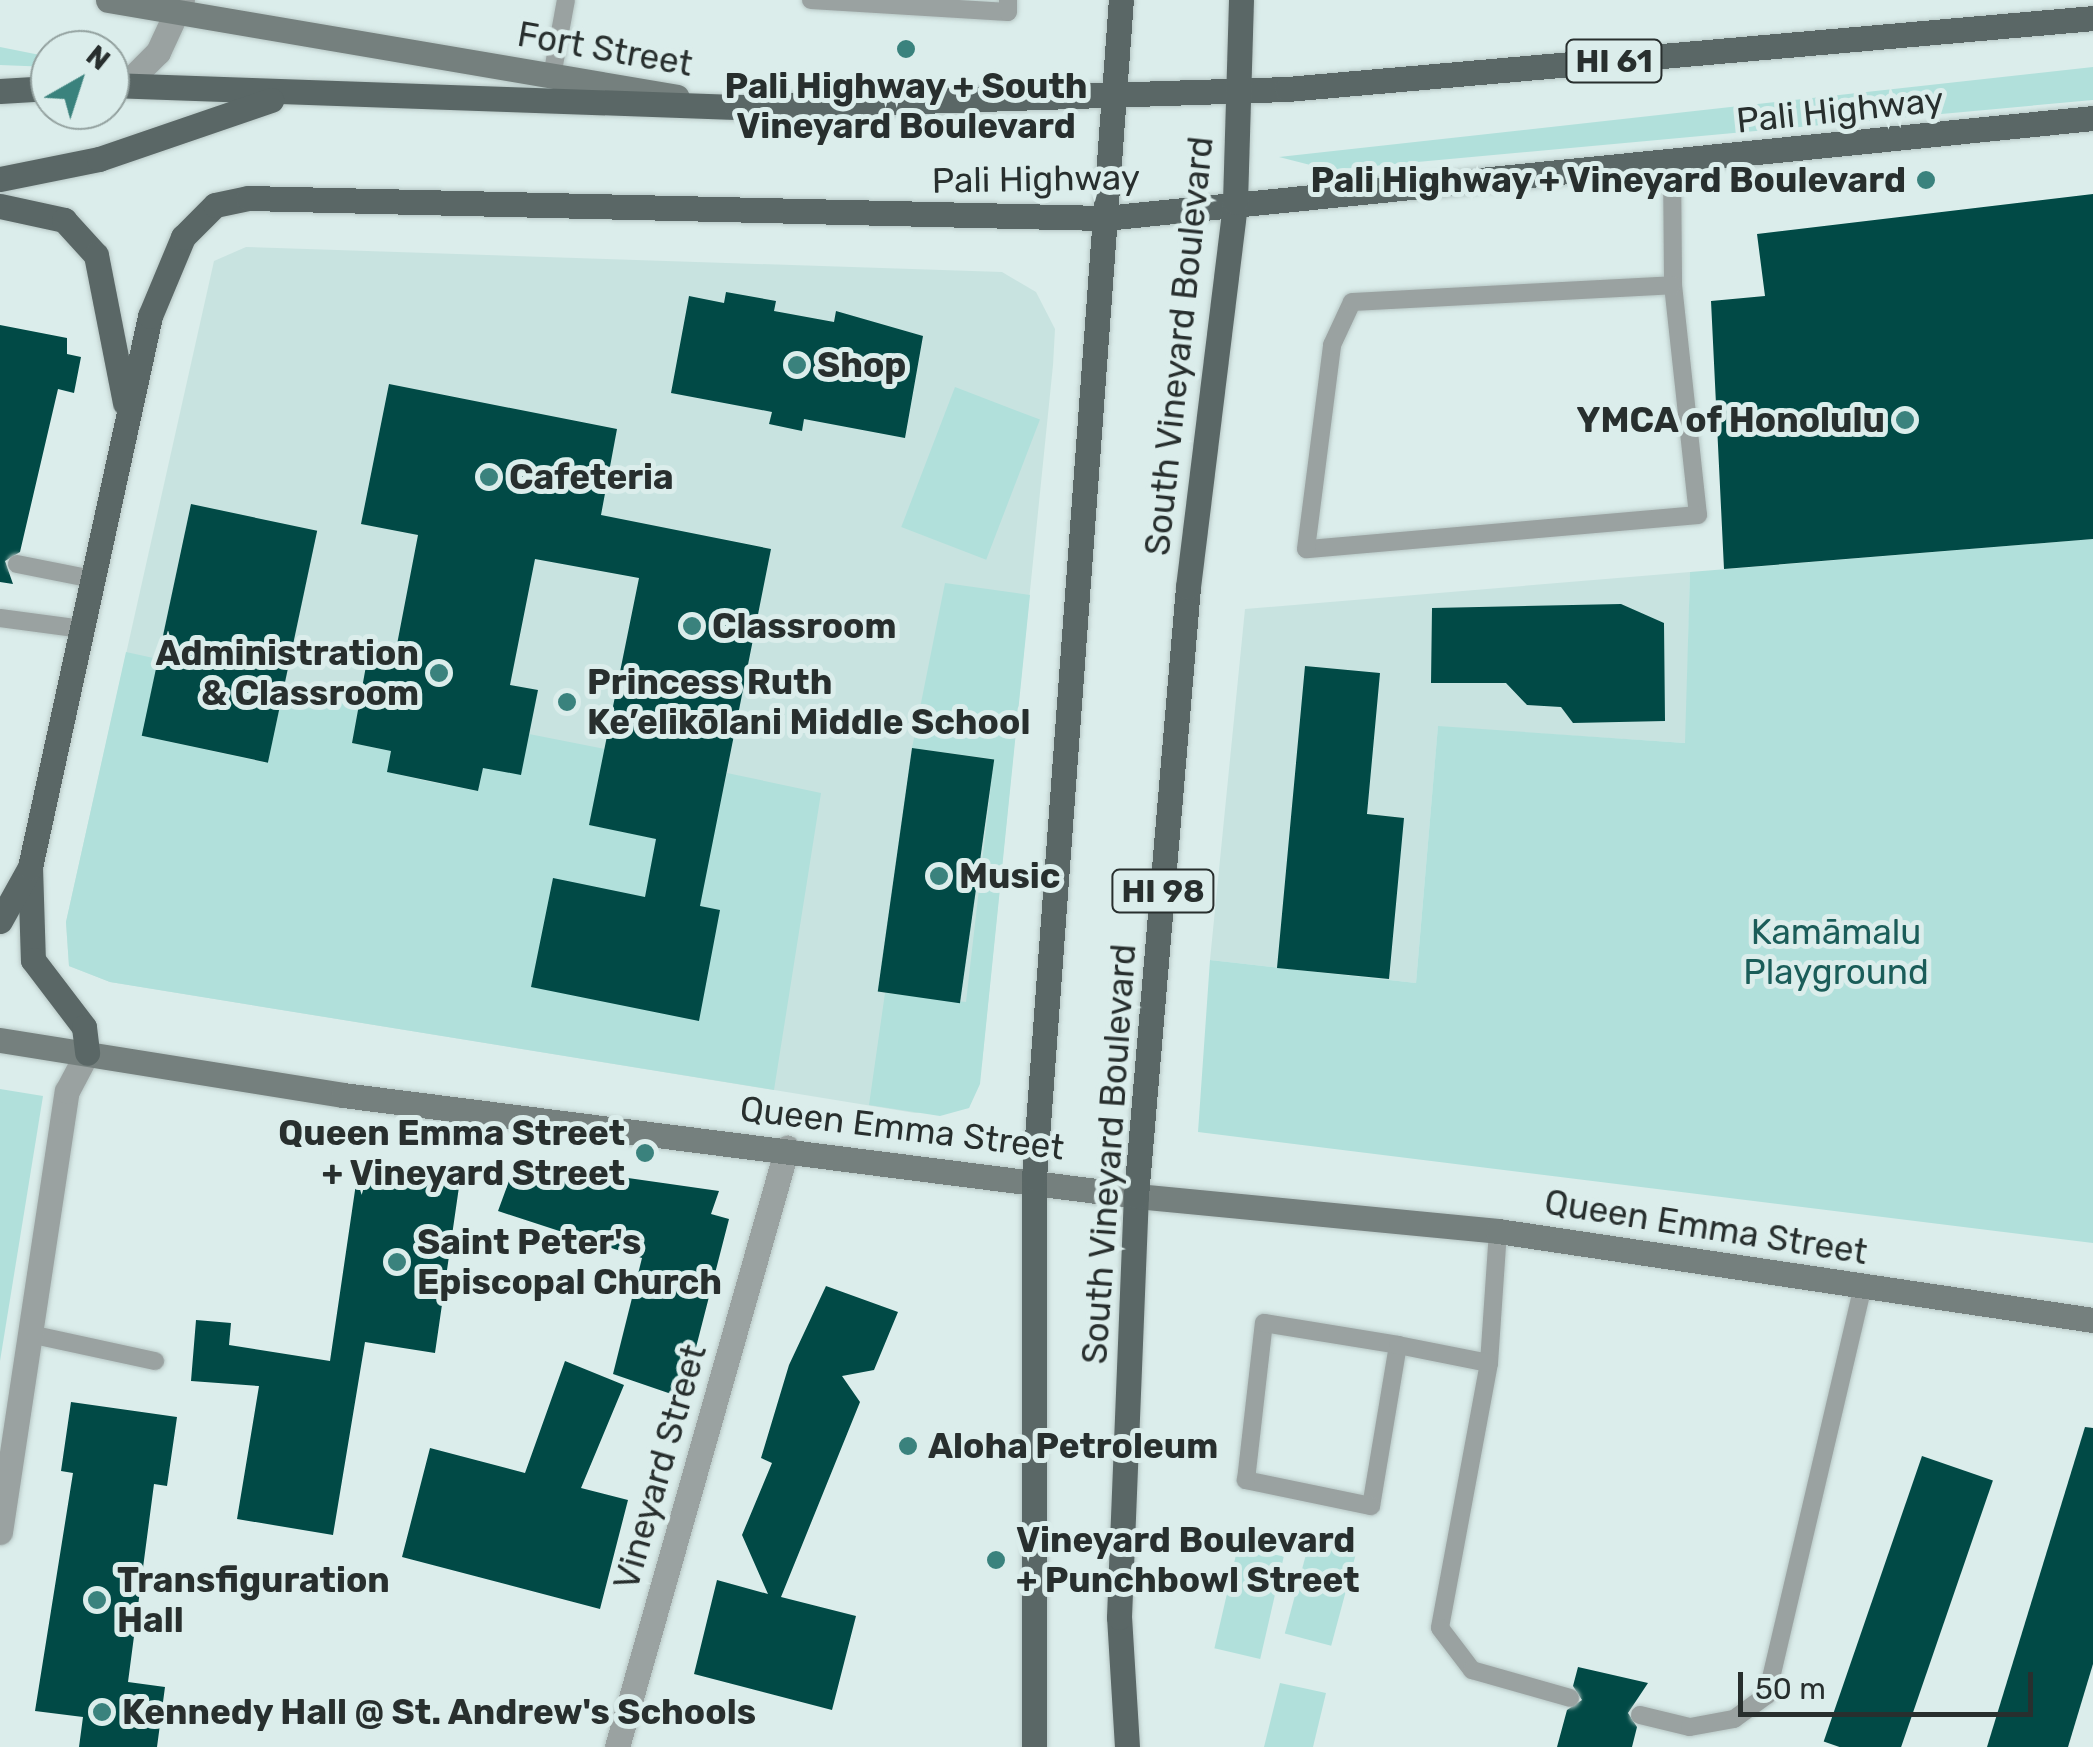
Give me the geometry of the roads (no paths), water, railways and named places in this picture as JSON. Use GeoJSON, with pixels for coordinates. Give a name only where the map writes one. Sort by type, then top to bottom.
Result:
{"type":"FeatureCollection","features":[{"type":"Feature","properties":{"kind":"main road","name":"South Vineyard Boulevard"},"geometry":{"type":"LineString","coordinates":[[1034,1747],[1034,1178],[1121,0]]}},
{"type":"Feature","properties":{"kind":"main road","name":"HI 98"},"geometry":{"type":"LineString","coordinates":[[1241,0],[1241,90]]}},
{"type":"Feature","properties":{"kind":"main road","name":"Pali Highway"},"geometry":{"type":"LineString","coordinates":[[130,86],[280,96],[736,107],[1116,90],[1241,90],[2093,18]]}},
{"type":"Feature","properties":{"kind":"main road"},"geometry":{"type":"LineString","coordinates":[[0,91],[30,89]]}},
{"type":"Feature","properties":{"kind":"main road","name":"South Vineyard Boulevard"},"geometry":{"type":"LineString","coordinates":[[1126,1747],[1118,1617],[1136,1196],[1188,587],[1235,202],[1241,90]]}},
{"type":"Feature","properties":{"kind":"main road"},"geometry":{"type":"LineString","coordinates":[[0,180],[99,160],[280,96]]}},
{"type":"Feature","properties":{"kind":"main road","name":"Pali Highway"},"geometry":{"type":"LineString","coordinates":[[30,867],[127,420],[174,253],[204,213],[231,199],[1105,218],[2093,118]]}},
{"type":"Feature","properties":{"kind":"main road"},"geometry":{"type":"LineString","coordinates":[[0,206],[64,220],[96,255],[127,420]]}},
{"type":"Feature","properties":{"kind":"main road"},"geometry":{"type":"LineString","coordinates":[[0,921],[30,867]]}},
{"type":"Feature","properties":{"kind":"main road"},"geometry":{"type":"LineString","coordinates":[[30,867],[33,960],[84,1027],[88,1054]]}},
{"type":"Feature","properties":{"kind":"street","name":"Fort Street"},"geometry":{"type":"LineString","coordinates":[[108,0],[180,6],[736,107]]}},
{"type":"Feature","properties":{"kind":"street"},"geometry":{"type":"LineString","coordinates":[[130,75],[158,52],[180,6]]}},
{"type":"Feature","properties":{"kind":"street","name":"Queen Emma Street"},"geometry":{"type":"LineString","coordinates":[[0,1040],[1034,1178],[1136,1196],[1498,1231],[2093,1320]]}},
{"type":"Feature","properties":{"kind":"street"},"geometry":{"type":"LineString","coordinates":[[0,1532],[67,1091],[88,1054]]}},
{"type":"Feature","properties":{"kind":"street","name":"Vineyard Street"},"geometry":{"type":"LineString","coordinates":[[617,1747],[787,1148]]}},
{"type":"Feature","properties":{"kind":"lane"},"geometry":{"type":"LineString","coordinates":[[552,76],[566,0]]}},
{"type":"Feature","properties":{"kind":"lane"},"geometry":{"type":"LineString","coordinates":[[811,0],[1008,12],[1008,0]]}},
{"type":"Feature","properties":{"kind":"lane"},"geometry":{"type":"LineString","coordinates":[[1672,162],[1673,285],[1698,515],[1306,549],[1332,345],[1352,302],[1673,285]]}},
{"type":"Feature","properties":{"kind":"lane"},"geometry":{"type":"LineString","coordinates":[[17,564],[93,579]]}},
{"type":"Feature","properties":{"kind":"lane"},"geometry":{"type":"LineString","coordinates":[[0,618],[82,629]]}},
{"type":"Feature","properties":{"kind":"lane"},"geometry":{"type":"LineString","coordinates":[[1498,1231],[1489,1364],[1440,1628],[1472,1670],[1570,1698]]}},
{"type":"Feature","properties":{"kind":"lane"},"geometry":{"type":"LineString","coordinates":[[1640,1715],[1690,1727],[1734,1719],[1767,1696],[1863,1287]]}},
{"type":"Feature","properties":{"kind":"lane"},"geometry":{"type":"LineString","coordinates":[[1398,1345],[1371,1506],[1246,1480],[1264,1323],[1398,1345],[1489,1364]]}},
{"type":"Feature","properties":{"kind":"lane"},"geometry":{"type":"LineString","coordinates":[[30,1334],[155,1362]]}},
{"type":"Feature","properties":{"kind":"place","name":"Pali Highway + South Vineyard Boulevard"},"geometry":{"type":"Point","coordinates":[906,49]}},
{"type":"Feature","properties":{"kind":"place","name":"Pali Highway + Vineyard Boulevard"},"geometry":{"type":"Point","coordinates":[1926,180]}},
{"type":"Feature","properties":{"kind":"place","name":"Shop"},"geometry":{"type":"Point","coordinates":[797,365]}},
{"type":"Feature","properties":{"kind":"place","name":"YMCA of Honolulu"},"geometry":{"type":"Point","coordinates":[1905,420]}},
{"type":"Feature","properties":{"kind":"place","name":"Cafeteria"},"geometry":{"type":"Point","coordinates":[489,477]}},
{"type":"Feature","properties":{"kind":"place","name":"Classroom"},"geometry":{"type":"Point","coordinates":[692,626]}},
{"type":"Feature","properties":{"kind":"place","name":"Administration & Classroom"},"geometry":{"type":"Point","coordinates":[439,673]}},
{"type":"Feature","properties":{"kind":"place","name":"Princess Ruth Ke’elikōlani Middle School"},"geometry":{"type":"Point","coordinates":[567,702]}},
{"type":"Feature","properties":{"kind":"place","name":"Music"},"geometry":{"type":"Point","coordinates":[939,876]}},
{"type":"Feature","properties":{"kind":"place","name":"Queen Emma Street + Vineyard Street"},"geometry":{"type":"Point","coordinates":[645,1153]}},
{"type":"Feature","properties":{"kind":"place","name":"Saint Peter's Episcopal Church"},"geometry":{"type":"Point","coordinates":[397,1262]}},
{"type":"Feature","properties":{"kind":"place","name":"Aloha Petroleum"},"geometry":{"type":"Point","coordinates":[908,1446]}},
{"type":"Feature","properties":{"kind":"place","name":"Vineyard Boulevard + Punchbowl Street"},"geometry":{"type":"Point","coordinates":[996,1560]}},
{"type":"Feature","properties":{"kind":"place","name":"Transfiguration Hall"},"geometry":{"type":"Point","coordinates":[97,1600]}},
{"type":"Feature","properties":{"kind":"place","name":"Kennedy Hall @ St. Andrew's Schools"},"geometry":{"type":"Point","coordinates":[102,1712]}},
{"type":"Feature","properties":{"kind":"park label","name":"Kamāmalu Playground"},"geometry":{"type":"Point","coordinates":[1836,952]}}]}
